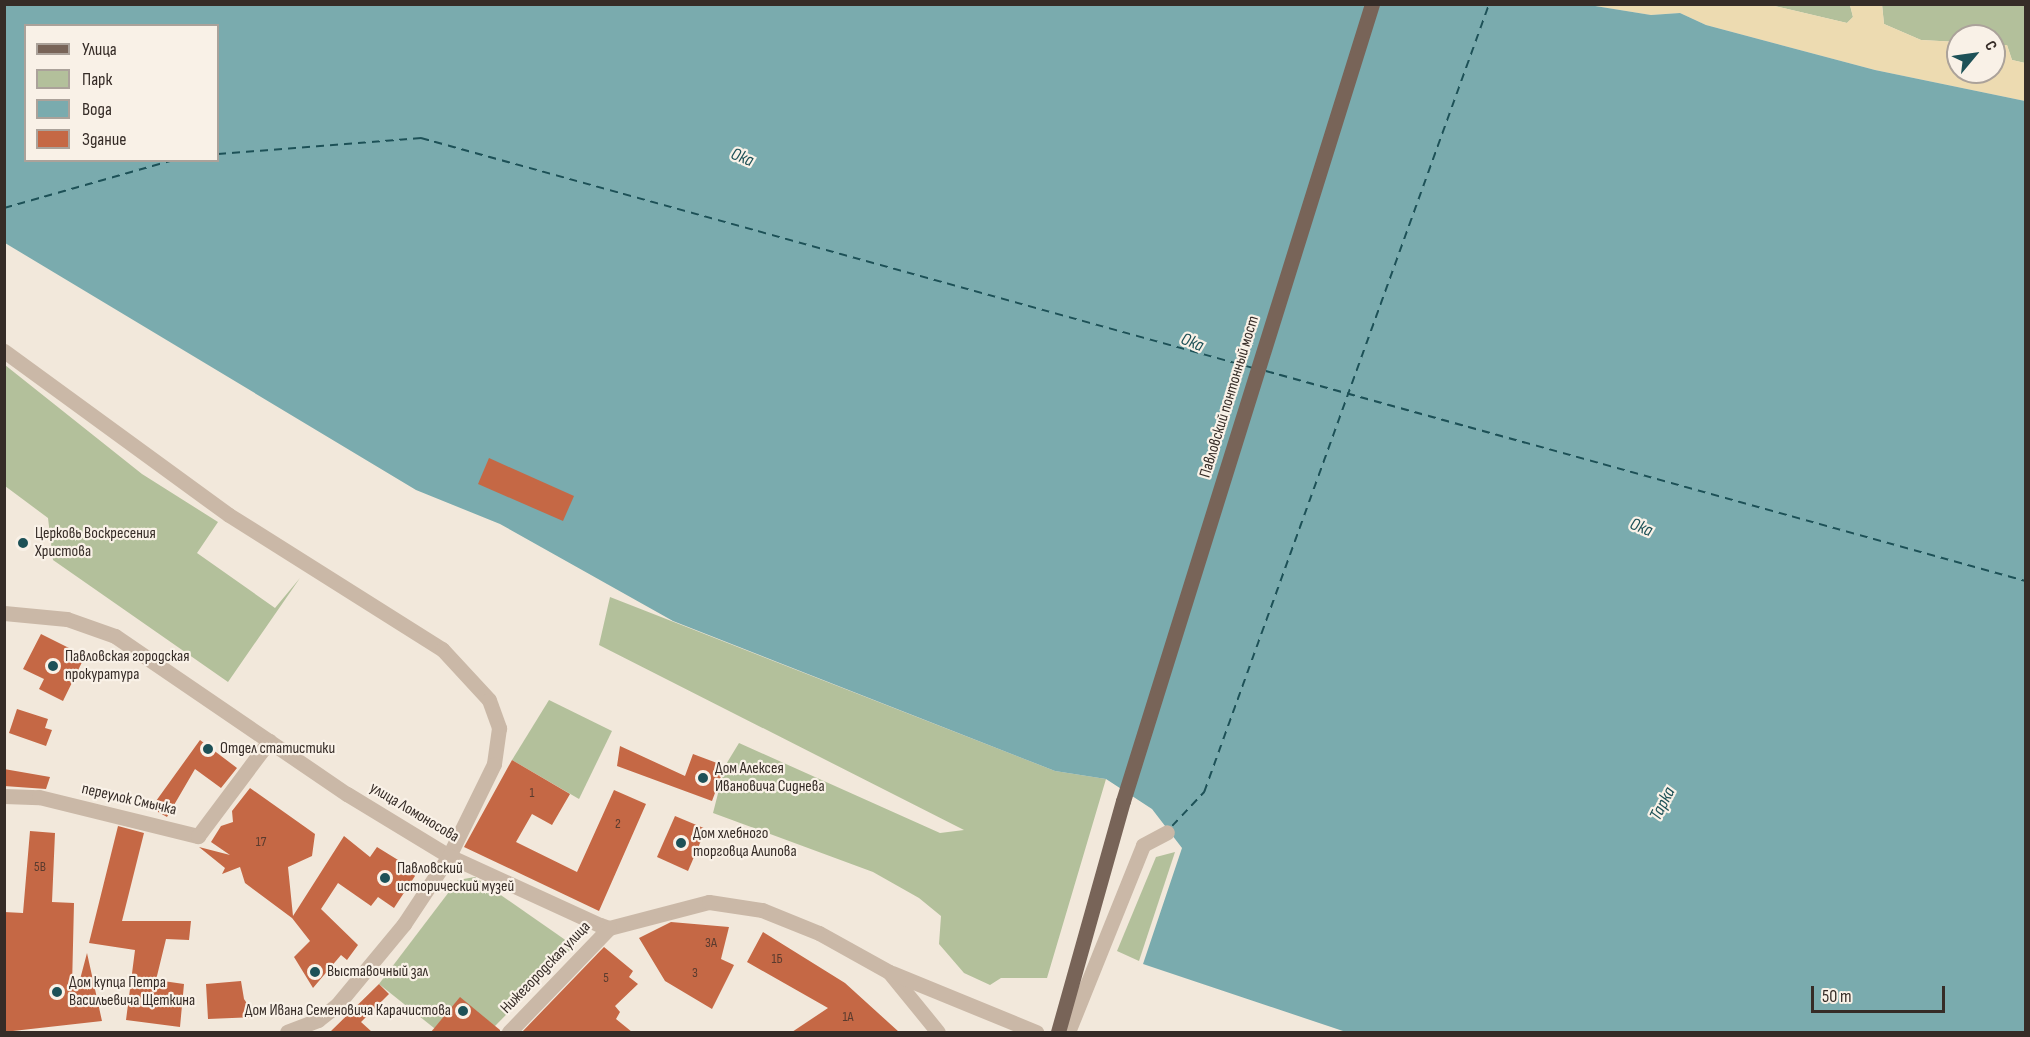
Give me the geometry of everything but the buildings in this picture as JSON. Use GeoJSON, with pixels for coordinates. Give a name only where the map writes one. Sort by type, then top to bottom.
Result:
{"type":"FeatureCollection","features":[{"type":"Feature","properties":{"kind":"main road","name":"Павловский понтонный мост"},"geometry":{"type":"LineString","coordinates":[[1058,1032],[1123,801],[1371,4]]}},
{"type":"Feature","properties":{"kind":"street"},"geometry":{"type":"LineString","coordinates":[[4,351],[229,515],[442,649],[473,679],[500,728],[494,764],[449,856],[404,924],[337,1005],[318,1020],[288,1032]]}},
{"type":"Feature","properties":{"kind":"street","name":"улица Ломоносова"},"geometry":{"type":"LineString","coordinates":[[4,613],[67,619],[115,636],[269,741],[449,856],[609,928]]}},
{"type":"Feature","properties":{"kind":"street","name":"переулок Смычка"},"geometry":{"type":"LineString","coordinates":[[4,796],[39,797],[198,836],[269,741]]}},
{"type":"Feature","properties":{"kind":"street"},"geometry":{"type":"LineString","coordinates":[[1068,1032],[1143,845],[1167,831]]}},
{"type":"Feature","properties":{"kind":"street"},"geometry":{"type":"LineString","coordinates":[[609,928],[709,902],[737,903],[801,925],[889,972],[977,1012],[1036,1032]]}},
{"type":"Feature","properties":{"kind":"street","name":"Нижегородская улица"},"geometry":{"type":"LineString","coordinates":[[509,1032],[609,928]]}},
{"type":"Feature","properties":{"kind":"street"},"geometry":{"type":"LineString","coordinates":[[889,972],[938,1032]]}},
{"type":"Feature","properties":{"kind":"green space"},"geometry":{"type":"Polygon","coordinates":[[[1882,4],[2025,5],[2025,63],[2012,60],[2006,45],[2006,24],[1946,24],[1946,41],[1921,40],[1884,24],[1882,4]]]}},
{"type":"Feature","properties":{"kind":"green space"},"geometry":{"type":"Polygon","coordinates":[[[1770,5],[1850,5],[1853,17],[1847,23],[1770,5]]]}},
{"type":"Feature","properties":{"kind":"green space"},"geometry":{"type":"Polygon","coordinates":[[[5,365],[142,474],[218,522],[197,553],[275,608],[300,578],[228,682],[53,560],[48,518],[5,486],[5,365]]]}},
{"type":"Feature","properties":{"kind":"green space"},"geometry":{"type":"Polygon","coordinates":[[[610,597],[1055,771],[1106,779],[1047,978],[1001,978],[990,985],[964,973],[939,944],[941,916],[919,898],[873,872],[713,813],[725,766],[739,743],[940,833],[964,830],[599,645],[610,597]]]}},
{"type":"Feature","properties":{"kind":"green space"},"geometry":{"type":"Polygon","coordinates":[[[549,700],[612,731],[579,799],[512,760],[549,700]]]}},
{"type":"Feature","properties":{"kind":"green space"},"geometry":{"type":"Polygon","coordinates":[[[1175,852],[1139,961],[1117,951],[1156,857],[1175,852]]]}},
{"type":"Feature","properties":{"kind":"green space"},"geometry":{"type":"Polygon","coordinates":[[[475,877],[574,946],[495,1026],[434,1028],[379,984],[458,880],[475,877]]]}},
{"type":"Feature","properties":{"kind":"sand"},"geometry":{"type":"Polygon","coordinates":[[[1589,5],[1770,5],[1847,23],[1853,17],[1850,5],[1882,5],[1884,24],[1921,40],[1946,41],[1946,84],[2006,84],[2007,45],[2012,60],[2025,63],[2025,101],[1875,70],[1706,25],[1680,13],[1651,15],[1589,5]]]}},
{"type":"Feature","properties":{"kind":"water"},"geometry":{"type":"Polygon","coordinates":[[[5,5],[1589,5],[1651,15],[1680,13],[1706,25],[1875,70],[2025,101],[2025,1032],[1346,1032],[1143,964],[1182,848],[1152,809],[1106,779],[1055,771],[673,621],[500,524],[416,490],[5,243],[5,5]]]}},
{"type":"Feature","properties":{"kind":"ferry route"},"geometry":{"type":"LineString","coordinates":[[1172,826],[1204,792],[1489,4]]}},
{"type":"Feature","properties":{"kind":"ferry route"},"geometry":{"type":"LineString","coordinates":[[219,154],[421,138],[1253,368]]}},
{"type":"Feature","properties":{"kind":"ferry route"},"geometry":{"type":"LineString","coordinates":[[4,208],[167,162]]}},
{"type":"Feature","properties":{"kind":"ferry route"},"geometry":{"type":"LineString","coordinates":[[1266,371],[2026,581]]}},
{"type":"Feature","properties":{"kind":"place","name":"Церковь Воскресения Христова"},"geometry":{"type":"Point","coordinates":[23,543]}},
{"type":"Feature","properties":{"kind":"place","name":"Павловская городская прокуратура"},"geometry":{"type":"Point","coordinates":[53,666]}},
{"type":"Feature","properties":{"kind":"place","name":"Отдел статистики"},"geometry":{"type":"Point","coordinates":[208,749]}},
{"type":"Feature","properties":{"kind":"place","name":"Дом Алексея Ивановича Сиднева"},"geometry":{"type":"Point","coordinates":[703,778]}},
{"type":"Feature","properties":{"kind":"place","name":"Дом хлебного торговца Алипова"},"geometry":{"type":"Point","coordinates":[681,843]}},
{"type":"Feature","properties":{"kind":"place","name":"Павловский исторический музей"},"geometry":{"type":"Point","coordinates":[385,878]}},
{"type":"Feature","properties":{"kind":"place","name":"Выставочный зал"},"geometry":{"type":"Point","coordinates":[315,972]}},
{"type":"Feature","properties":{"kind":"place","name":"Дом купца Петра Васильевича Щеткина"},"geometry":{"type":"Point","coordinates":[57,992]}},
{"type":"Feature","properties":{"kind":"place","name":"Дом Ивана Семеновича Карачистова"},"geometry":{"type":"Point","coordinates":[463,1011]}},
{"type":"Feature","properties":{"kind":"water label","name":"Ока"},"geometry":{"type":"Point","coordinates":[742,158]}},
{"type":"Feature","properties":{"kind":"water label","name":"Ока"},"geometry":{"type":"Point","coordinates":[1192,343]}},
{"type":"Feature","properties":{"kind":"water label","name":"Ока"},"geometry":{"type":"Point","coordinates":[1641,528]}},
{"type":"Feature","properties":{"kind":"water label","name":"Тарка"},"geometry":{"type":"Point","coordinates":[1663,804]}}]}
